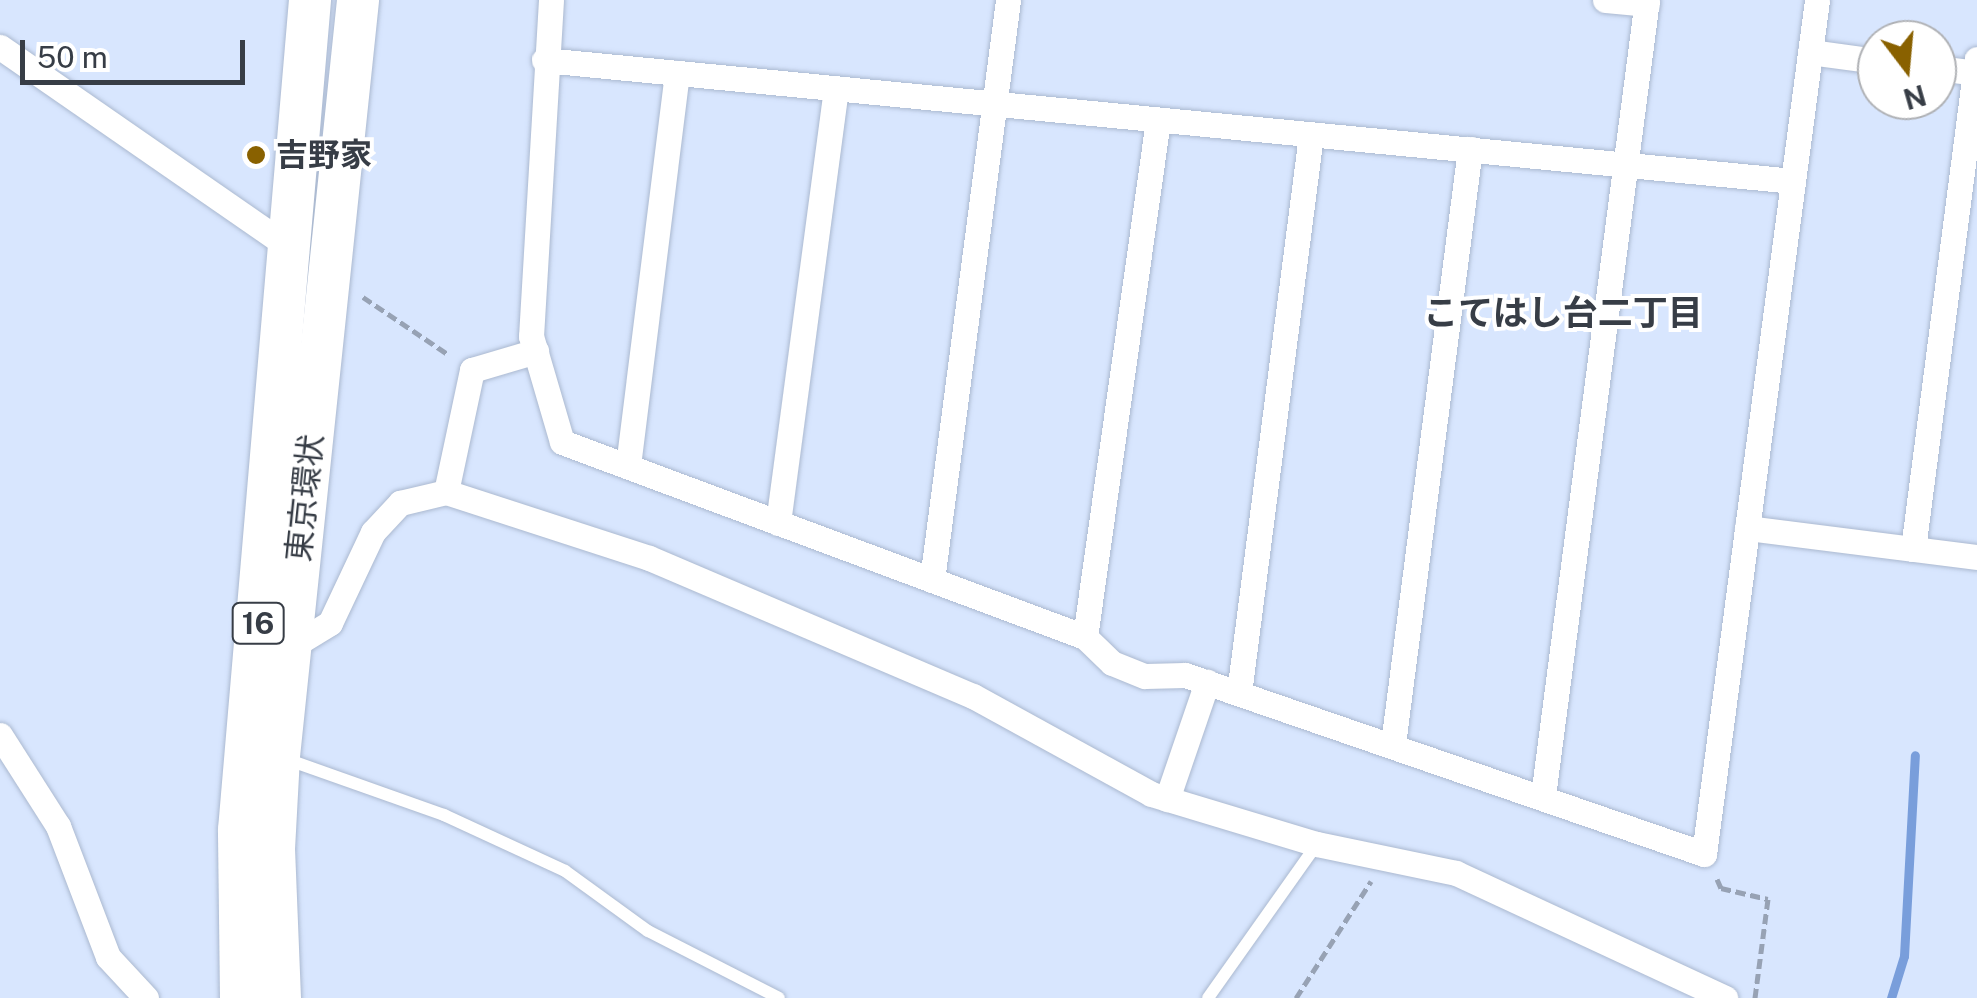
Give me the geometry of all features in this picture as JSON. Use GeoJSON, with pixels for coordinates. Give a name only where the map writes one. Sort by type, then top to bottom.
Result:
{"type":"FeatureCollection","features":[{"type":"Feature","properties":{"kind":"highway","name":"東京環状"},"geometry":{"type":"LineString","coordinates":[[241,998],[238,830],[292,249],[310,0]]}},
{"type":"Feature","properties":{"kind":"highway","name":"東京環状"},"geometry":{"type":"LineString","coordinates":[[280,998],[274,849],[279,756],[358,0]]}},
{"type":"Feature","properties":{"kind":"street"},"geometry":{"type":"LineString","coordinates":[[551,0],[544,60],[536,351],[562,442],[1085,637],[1112,663],[1145,676],[1185,675],[1207,682],[1704,854],[1817,0]]}},
{"type":"Feature","properties":{"kind":"street"},"geometry":{"type":"LineString","coordinates":[[932,580],[1008,0]]}},
{"type":"Feature","properties":{"kind":"street"},"geometry":{"type":"LineString","coordinates":[[1543,796],[1647,2],[1605,0]]}},
{"type":"Feature","properties":{"kind":"street"},"geometry":{"type":"LineString","coordinates":[[0,47],[329,275]]}},
{"type":"Feature","properties":{"kind":"street"},"geometry":{"type":"LineString","coordinates":[[1810,52],[1857,58]]}},
{"type":"Feature","properties":{"kind":"street"},"geometry":{"type":"LineString","coordinates":[[544,60],[1794,182]]}},
{"type":"Feature","properties":{"kind":"street"},"geometry":{"type":"LineString","coordinates":[[1913,549],[1976,68]]}},
{"type":"Feature","properties":{"kind":"street"},"geometry":{"type":"LineString","coordinates":[[628,466],[677,73]]}},
{"type":"Feature","properties":{"kind":"street"},"geometry":{"type":"LineString","coordinates":[[778,523],[836,90]]}},
{"type":"Feature","properties":{"kind":"street"},"geometry":{"type":"LineString","coordinates":[[1085,637],[1158,120]]}},
{"type":"Feature","properties":{"kind":"street"},"geometry":{"type":"LineString","coordinates":[[1239,693],[1311,134]]}},
{"type":"Feature","properties":{"kind":"street"},"geometry":{"type":"LineString","coordinates":[[1393,744],[1470,148]]}},
{"type":"Feature","properties":{"kind":"street"},"geometry":{"type":"LineString","coordinates":[[446,492],[472,370],[536,351]]}},
{"type":"Feature","properties":{"kind":"street"},"geometry":{"type":"LineString","coordinates":[[289,648],[330,623],[373,532],[400,503],[446,492],[685,573],[973,696],[1167,799],[1317,844],[1456,873],[1725,998]]}},
{"type":"Feature","properties":{"kind":"street"},"geometry":{"type":"LineString","coordinates":[[1747,528],[1977,557]]}},
{"type":"Feature","properties":{"kind":"street"},"geometry":{"type":"LineString","coordinates":[[1167,799],[1207,682]]}},
{"type":"Feature","properties":{"kind":"street"},"geometry":{"type":"LineString","coordinates":[[0,735],[58,826],[108,957],[146,998]]}},
{"type":"Feature","properties":{"kind":"lane"},"geometry":{"type":"LineString","coordinates":[[279,756],[444,815],[564,871],[648,931],[779,998]]}},
{"type":"Feature","properties":{"kind":"lane"},"geometry":{"type":"LineString","coordinates":[[1208,998],[1317,844]]}},
{"type":"Feature","properties":{"kind":"path"},"geometry":{"type":"LineString","coordinates":[[329,275],[472,370]]}},
{"type":"Feature","properties":{"kind":"path"},"geometry":{"type":"LineString","coordinates":[[1704,854],[1721,888],[1768,899],[1755,998]]}},
{"type":"Feature","properties":{"kind":"path"},"geometry":{"type":"LineString","coordinates":[[1296,998],[1386,857]]}},
{"type":"Feature","properties":{"kind":"waterway"},"geometry":{"type":"LineString","coordinates":[[1891,998],[1904,956],[1915,755]]}},
{"type":"Feature","properties":{"kind":"place","name":"吉野家"},"geometry":{"type":"Point","coordinates":[256,155]}},
{"type":"Feature","properties":{"kind":"district","name":"こてはし台二丁目"},"geometry":{"type":"Point","coordinates":[1563,313]}}]}
